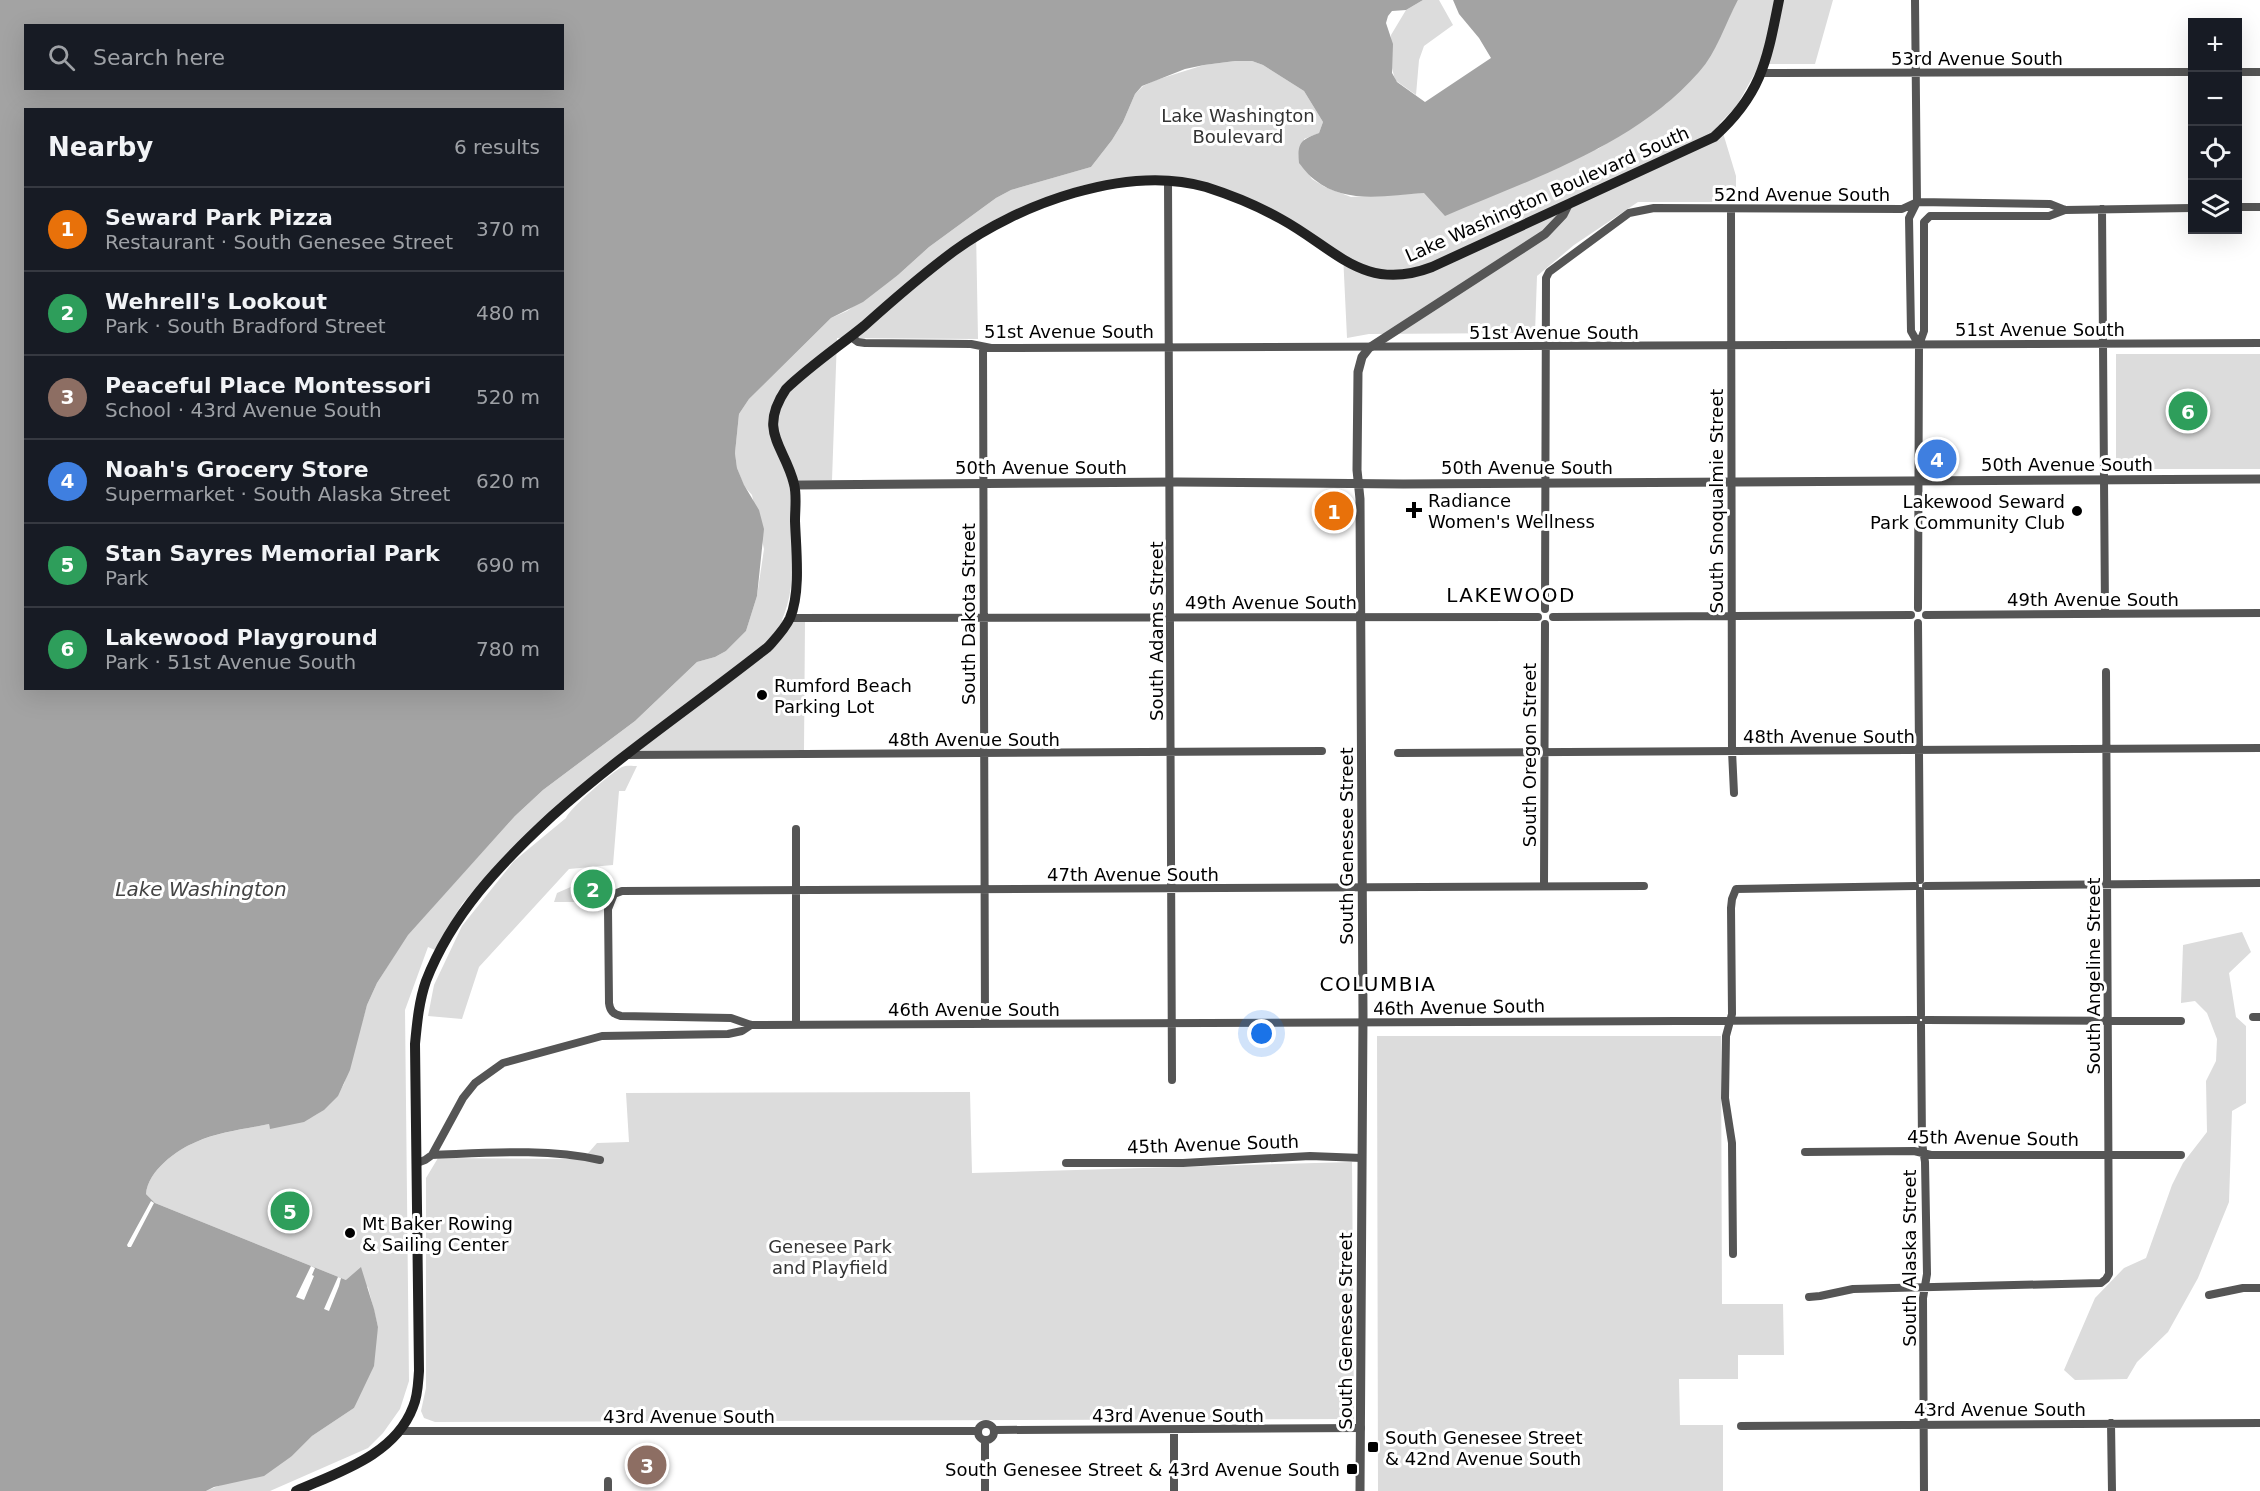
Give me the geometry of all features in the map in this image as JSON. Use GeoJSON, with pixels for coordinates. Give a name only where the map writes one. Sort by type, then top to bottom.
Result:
{"type":"FeatureCollection","features":[{"type":"Feature","properties":{"kind":"main road","name":"Lake Washington Boulevard South"},"geometry":{"type":"LineString","coordinates":[[296,1491],[359,1463],[382,1448],[400,1431],[413,1407],[418,1380],[415,1044],[425,983],[440,949],[463,910],[491,875],[518,848],[589,784],[768,647],[780,635],[790,618],[796,586],[794,485],[776,443],[774,425],[777,406],[791,384],[955,250],[1011,216],[1087,188],[1133,182],[1168,182],[1205,187],[1282,219],[1362,270],[1386,276],[1415,273],[1432,267],[1714,137],[1742,109],[1762,73],[1779,0]]}},
{"type":"Feature","properties":{"kind":"street"},"geometry":{"type":"LineString","coordinates":[[1915,0],[1917,202],[1909,218],[1911,331],[1919,345],[1918,608]]}},
{"type":"Feature","properties":{"kind":"street","name":"53rd Avenue South"},"geometry":{"type":"LineString","coordinates":[[1762,73],[2188,72]]}},
{"type":"Feature","properties":{"kind":"street"},"geometry":{"type":"LineString","coordinates":[[2242,72],[2260,72]]}},
{"type":"Feature","properties":{"kind":"street","name":"South Adams Street"},"geometry":{"type":"LineString","coordinates":[[1168,182],[1172,1080]]}},
{"type":"Feature","properties":{"kind":"street","name":"52nd Avenue South"},"geometry":{"type":"LineString","coordinates":[[1544,347],[1546,278],[1554,268],[1636,210],[1654,208],[1902,209],[1917,202],[2050,204],[2065,210]]}},
{"type":"Feature","properties":{"kind":"street"},"geometry":{"type":"LineString","coordinates":[[1369,348],[1545,234],[1563,215],[1568,205]]}},
{"type":"Feature","properties":{"kind":"street"},"geometry":{"type":"LineString","coordinates":[[2242,207],[2260,207]]}},
{"type":"Feature","properties":{"kind":"street","name":"52nd Avenue South"},"geometry":{"type":"LineString","coordinates":[[1919,345],[1924,331],[1924,222],[1930,216],[2049,216],[2065,210],[2188,208]]}},
{"type":"Feature","properties":{"kind":"street","name":"South Snoqualmie Street"},"geometry":{"type":"LineString","coordinates":[[1731,209],[1734,793]]}},
{"type":"Feature","properties":{"kind":"street"},"geometry":{"type":"LineString","coordinates":[[2102,209],[2106,613]]}},
{"type":"Feature","properties":{"kind":"street","name":"51st Avenue South"},"geometry":{"type":"LineString","coordinates":[[851,337],[866,344],[971,344],[983,348],[2260,343]]}},
{"type":"Feature","properties":{"kind":"street"},"geometry":{"type":"LineString","coordinates":[[1544,347],[1545,609]]}},
{"type":"Feature","properties":{"kind":"street","name":"South Dakota Street"},"geometry":{"type":"LineString","coordinates":[[983,348],[985,1023]]}},
{"type":"Feature","properties":{"kind":"street","name":"South Genesee Street"},"geometry":{"type":"LineString","coordinates":[[1360,1491],[1363,1023],[1357,381],[1362,357],[1369,348]]}},
{"type":"Feature","properties":{"kind":"street","name":"50th Avenue South"},"geometry":{"type":"LineString","coordinates":[[794,485],[2260,479]]}},
{"type":"Feature","properties":{"kind":"street"},"geometry":{"type":"LineString","coordinates":[[1911,615],[1918,608]]}},
{"type":"Feature","properties":{"kind":"street"},"geometry":{"type":"LineString","coordinates":[[1911,615],[1913,620],[1924,621],[1926,615],[1924,610],[1918,608]]}},
{"type":"Feature","properties":{"kind":"street"},"geometry":{"type":"LineString","coordinates":[[1545,609],[1552,617]]}},
{"type":"Feature","properties":{"kind":"street"},"geometry":{"type":"LineString","coordinates":[[1545,609],[1539,612],[1539,622],[1545,624],[1550,622],[1552,617]]}},
{"type":"Feature","properties":{"kind":"street","name":"49th Avenue South"},"geometry":{"type":"LineString","coordinates":[[1926,615],[2260,613]]}},
{"type":"Feature","properties":{"kind":"street"},"geometry":{"type":"LineString","coordinates":[[1552,617],[1911,615]]}},
{"type":"Feature","properties":{"kind":"street","name":"49th Avenue South"},"geometry":{"type":"LineString","coordinates":[[790,618],[1538,617]]}},
{"type":"Feature","properties":{"kind":"street","name":"South Alaska Street"},"geometry":{"type":"LineString","coordinates":[[1918,622],[1922,1143],[1927,1274],[1923,1298],[1924,1491]]}},
{"type":"Feature","properties":{"kind":"street","name":"South Oregon Street"},"geometry":{"type":"LineString","coordinates":[[1544,886],[1545,624]]}},
{"type":"Feature","properties":{"kind":"street","name":"South Angeline Street"},"geometry":{"type":"LineString","coordinates":[[1925,1287],[2101,1282],[2106,1280],[2109,1274],[2106,672]]}},
{"type":"Feature","properties":{"kind":"street","name":"48th Avenue South"},"geometry":{"type":"LineString","coordinates":[[1398,753],[2260,748]]}},
{"type":"Feature","properties":{"kind":"street","name":"48th Avenue South"},"geometry":{"type":"LineString","coordinates":[[626,755],[1322,751]]}},
{"type":"Feature","properties":{"kind":"street"},"geometry":{"type":"LineString","coordinates":[[796,829],[796,1024]]}},
{"type":"Feature","properties":{"kind":"street"},"geometry":{"type":"LineString","coordinates":[[1733,1254],[1732,1143],[1725,1098],[1726,1036],[1732,1020],[1731,908],[1736,890],[2260,883]]}},
{"type":"Feature","properties":{"kind":"street","name":"47th Avenue South"},"geometry":{"type":"LineString","coordinates":[[621,1016],[614,1014],[609,1003],[609,909],[614,894],[622,891],[1644,886]]}},
{"type":"Feature","properties":{"kind":"street","name":"46th Avenue South"},"geometry":{"type":"LineString","coordinates":[[621,1016],[731,1018],[751,1025],[1732,1020],[2181,1021]]}},
{"type":"Feature","properties":{"kind":"street","name":"46th Avenue South"},"geometry":{"type":"LineString","coordinates":[[432,1155],[463,1098],[475,1083],[503,1063],[602,1036],[728,1034],[742,1031],[751,1025]]}},
{"type":"Feature","properties":{"kind":"street","name":"45th Avenue South"},"geometry":{"type":"LineString","coordinates":[[1805,1152],[1914,1151],[1931,1155],[2181,1155]]}},
{"type":"Feature","properties":{"kind":"street"},"geometry":{"type":"LineString","coordinates":[[417,1163],[432,1155],[548,1152],[574,1154],[600,1160]]}},
{"type":"Feature","properties":{"kind":"street","name":"45th Avenue South"},"geometry":{"type":"LineString","coordinates":[[1066,1162],[1183,1163],[1310,1156],[1362,1158]]}},
{"type":"Feature","properties":{"kind":"street"},"geometry":{"type":"LineString","coordinates":[[1809,1297],[1853,1289],[1925,1287]]}},
{"type":"Feature","properties":{"kind":"street"},"geometry":{"type":"LineString","coordinates":[[2209,1294],[2243,1288],[2260,1288]]}},
{"type":"Feature","properties":{"kind":"street"},"geometry":{"type":"LineString","coordinates":[[2111,1423],[2112,1491]]}},
{"type":"Feature","properties":{"kind":"street","name":"43rd Avenue South"},"geometry":{"type":"LineString","coordinates":[[1741,1425],[2260,1423]]}},
{"type":"Feature","properties":{"kind":"street"},"geometry":{"type":"LineString","coordinates":[[993,1426],[995,1430],[993,1437],[985,1440],[980,1437],[979,1427],[993,1426]]}},
{"type":"Feature","properties":{"kind":"street","name":"43rd Avenue South"},"geometry":{"type":"LineString","coordinates":[[995,1430],[1361,1428]]}},
{"type":"Feature","properties":{"kind":"street"},"geometry":{"type":"LineString","coordinates":[[1174,1430],[1174,1491]]}},
{"type":"Feature","properties":{"kind":"street","name":"43rd Avenue South"},"geometry":{"type":"LineString","coordinates":[[400,1431],[978,1431]]}},
{"type":"Feature","properties":{"kind":"street"},"geometry":{"type":"LineString","coordinates":[[985,1440],[985,1491]]}},
{"type":"Feature","properties":{"kind":"street"},"geometry":{"type":"LineString","coordinates":[[608,1481],[608,1491]]}},
{"type":"Feature","properties":{"kind":"green space"},"geometry":{"type":"Polygon","coordinates":[[[1423,0],[1439,0],[1453,25],[1424,46],[1419,60],[1416,95],[1395,80],[1392,68],[1391,35],[1406,10],[1423,0]]]}},
{"type":"Feature","properties":{"kind":"green space","name":"Lake Washington Boulevard"},"geometry":{"type":"Polygon","coordinates":[[[1738,0],[1833,0],[1815,64],[1760,64],[1736,107],[1720,123],[1736,176],[1736,202],[1638,202],[1574,245],[1537,276],[1535,333],[1369,334],[1347,338],[1343,254],[1209,184],[1132,177],[1083,185],[1006,214],[976,230],[978,339],[837,338],[832,480],[788,480],[791,491],[792,573],[791,589],[782,620],[805,621],[804,750],[620,754],[501,859],[462,904],[435,950],[428,947],[405,1010],[409,1381],[400,1409],[383,1433],[368,1448],[270,1491],[206,1491],[292,1456],[312,1436],[354,1408],[378,1327],[368,1287],[155,1203],[146,1194],[152,1177],[164,1162],[196,1142],[241,1129],[269,1124],[270,1128],[294,1123],[322,1111],[344,1084],[367,1005],[377,983],[407,935],[515,816],[543,790],[635,721],[697,662],[726,651],[746,631],[757,596],[764,549],[752,495],[744,486],[737,468],[735,453],[739,414],[749,399],[831,318],[847,311],[898,275],[929,247],[996,198],[1011,190],[1091,167],[1123,122],[1135,94],[1143,86],[1156,80],[1204,65],[1252,61],[1263,65],[1304,91],[1323,122],[1319,133],[1304,139],[1307,172],[1312,179],[1325,187],[1351,197],[1424,193],[1598,149],[1666,104],[1699,71],[1716,46],[1738,0]]]}},
{"type":"Feature","properties":{"kind":"green space"},"geometry":{"type":"Polygon","coordinates":[[[2116,354],[2260,354],[2260,469],[2116,469],[2116,354]]]}},
{"type":"Feature","properties":{"kind":"green space"},"geometry":{"type":"Polygon","coordinates":[[[624,766],[637,766],[625,791],[619,791],[613,865],[569,869],[479,967],[462,1019],[428,1016],[434,985],[462,926],[514,861],[566,818],[610,775],[624,766]]]}},
{"type":"Feature","properties":{"kind":"green space"},"geometry":{"type":"Polygon","coordinates":[[[598,879],[606,879],[608,883],[596,902],[554,902],[557,893],[573,886],[577,892],[598,879]]]}},
{"type":"Feature","properties":{"kind":"green space"},"geometry":{"type":"Polygon","coordinates":[[[2242,932],[2251,952],[2229,973],[2236,1017],[2246,1026],[2246,1103],[2232,1111],[2229,1202],[2198,1278],[2168,1332],[2137,1362],[2127,1379],[2075,1380],[2064,1370],[2095,1298],[2124,1268],[2146,1258],[2172,1185],[2183,1163],[2207,1132],[2206,1081],[2216,1061],[2217,1039],[2207,1013],[2195,1001],[2181,1003],[2183,945],[2242,932]]]}},
{"type":"Feature","properties":{"kind":"green space"},"geometry":{"type":"Polygon","coordinates":[[[1377,1036],[1721,1036],[1722,1304],[1783,1304],[1784,1355],[1738,1355],[1738,1379],[1679,1379],[1680,1425],[1723,1425],[1723,1491],[1378,1491],[1377,1036]]]}},
{"type":"Feature","properties":{"kind":"green space","name":"Genesee Park and Playfield"},"geometry":{"type":"Polygon","coordinates":[[[970,1092],[972,1173],[1352,1162],[1354,1419],[435,1422],[424,1418],[421,1411],[426,1388],[426,1178],[438,1158],[583,1159],[597,1143],[629,1142],[626,1093],[970,1092]]]}},
{"type":"Feature","properties":{"kind":"water","name":"Lake Washington"},"geometry":{"type":"Polygon","coordinates":[[[0,0],[1423,0],[1406,10],[1392,11],[1386,23],[1393,44],[1392,73],[1397,82],[1425,102],[1491,58],[1479,38],[1459,14],[1453,0],[1738,0],[1716,47],[1699,72],[1673,98],[1644,120],[1581,158],[1445,216],[1424,193],[1354,196],[1327,188],[1313,178],[1299,163],[1299,150],[1304,140],[1319,133],[1323,122],[1304,91],[1263,65],[1252,61],[1235,61],[1185,69],[1142,86],[1135,94],[1112,140],[1091,167],[1011,190],[996,198],[929,247],[863,302],[831,318],[749,399],[739,414],[735,453],[737,468],[759,510],[764,529],[757,596],[746,631],[726,651],[697,662],[635,721],[543,790],[515,816],[408,935],[377,983],[367,1005],[350,1070],[338,1096],[324,1110],[304,1122],[270,1129],[269,1124],[222,1133],[196,1142],[164,1162],[152,1177],[146,1194],[155,1203],[346,1280],[361,1267],[378,1327],[374,1366],[354,1408],[312,1436],[292,1456],[264,1476],[214,1487],[206,1491],[0,1491],[0,0]]]}},
{"type":"Feature","properties":{"kind":"pier"},"geometry":{"type":"Polygon","coordinates":[[[151,1201],[154,1203],[131,1247],[128,1247],[127,1245],[151,1201]]]}},
{"type":"Feature","properties":{"kind":"pier"},"geometry":{"type":"Polygon","coordinates":[[[311,1266],[315,1268],[312,1275],[314,1276],[304,1300],[296,1297],[311,1266]]]}},
{"type":"Feature","properties":{"kind":"pier"},"geometry":{"type":"Polygon","coordinates":[[[338,1277],[341,1278],[339,1286],[329,1311],[324,1309],[338,1277]]]}},
{"type":"Feature","properties":{"kind":"place","name":"Lakewood Playground"},"geometry":{"type":"Point","coordinates":[2188,411]}},
{"type":"Feature","properties":{"kind":"place","name":"Noah's Grocery Store"},"geometry":{"type":"Point","coordinates":[1937,459]}},
{"type":"Feature","properties":{"kind":"place","name":"Radiance Women's Wellness"},"geometry":{"type":"Point","coordinates":[1414,510]}},
{"type":"Feature","properties":{"kind":"place","name":"Seward Park Pizza"},"geometry":{"type":"Point","coordinates":[1334,511]}},
{"type":"Feature","properties":{"kind":"place","name":"Lakewood Seward Park Community Club"},"geometry":{"type":"Point","coordinates":[2077,511]}},
{"type":"Feature","properties":{"kind":"place","name":"Rumford Beach Parking Lot"},"geometry":{"type":"Point","coordinates":[762,695]}},
{"type":"Feature","properties":{"kind":"place","name":"Wehrell's Lookout"},"geometry":{"type":"Point","coordinates":[593,889]}},
{"type":"Feature","properties":{"kind":"place","name":"Stan Sayres Memorial Park"},"geometry":{"type":"Point","coordinates":[290,1211]}},
{"type":"Feature","properties":{"kind":"place","name":"Mt Baker Rowing & Sailing Center"},"geometry":{"type":"Point","coordinates":[350,1233]}},
{"type":"Feature","properties":{"kind":"place","name":"South Genesee Street & 42nd Avenue South"},"geometry":{"type":"Point","coordinates":[1373,1447]}},
{"type":"Feature","properties":{"kind":"place","name":"Peaceful Place Montessori"},"geometry":{"type":"Point","coordinates":[647,1465]}},
{"type":"Feature","properties":{"kind":"place","name":"South Genesee Street & 43rd Avenue South"},"geometry":{"type":"Point","coordinates":[1352,1469]}},
{"type":"Feature","properties":{"kind":"district","name":"LAKEWOOD"},"geometry":{"type":"Point","coordinates":[1511,595]}},
{"type":"Feature","properties":{"kind":"district","name":"COLUMBIA"},"geometry":{"type":"Point","coordinates":[1378,984]}}]}
